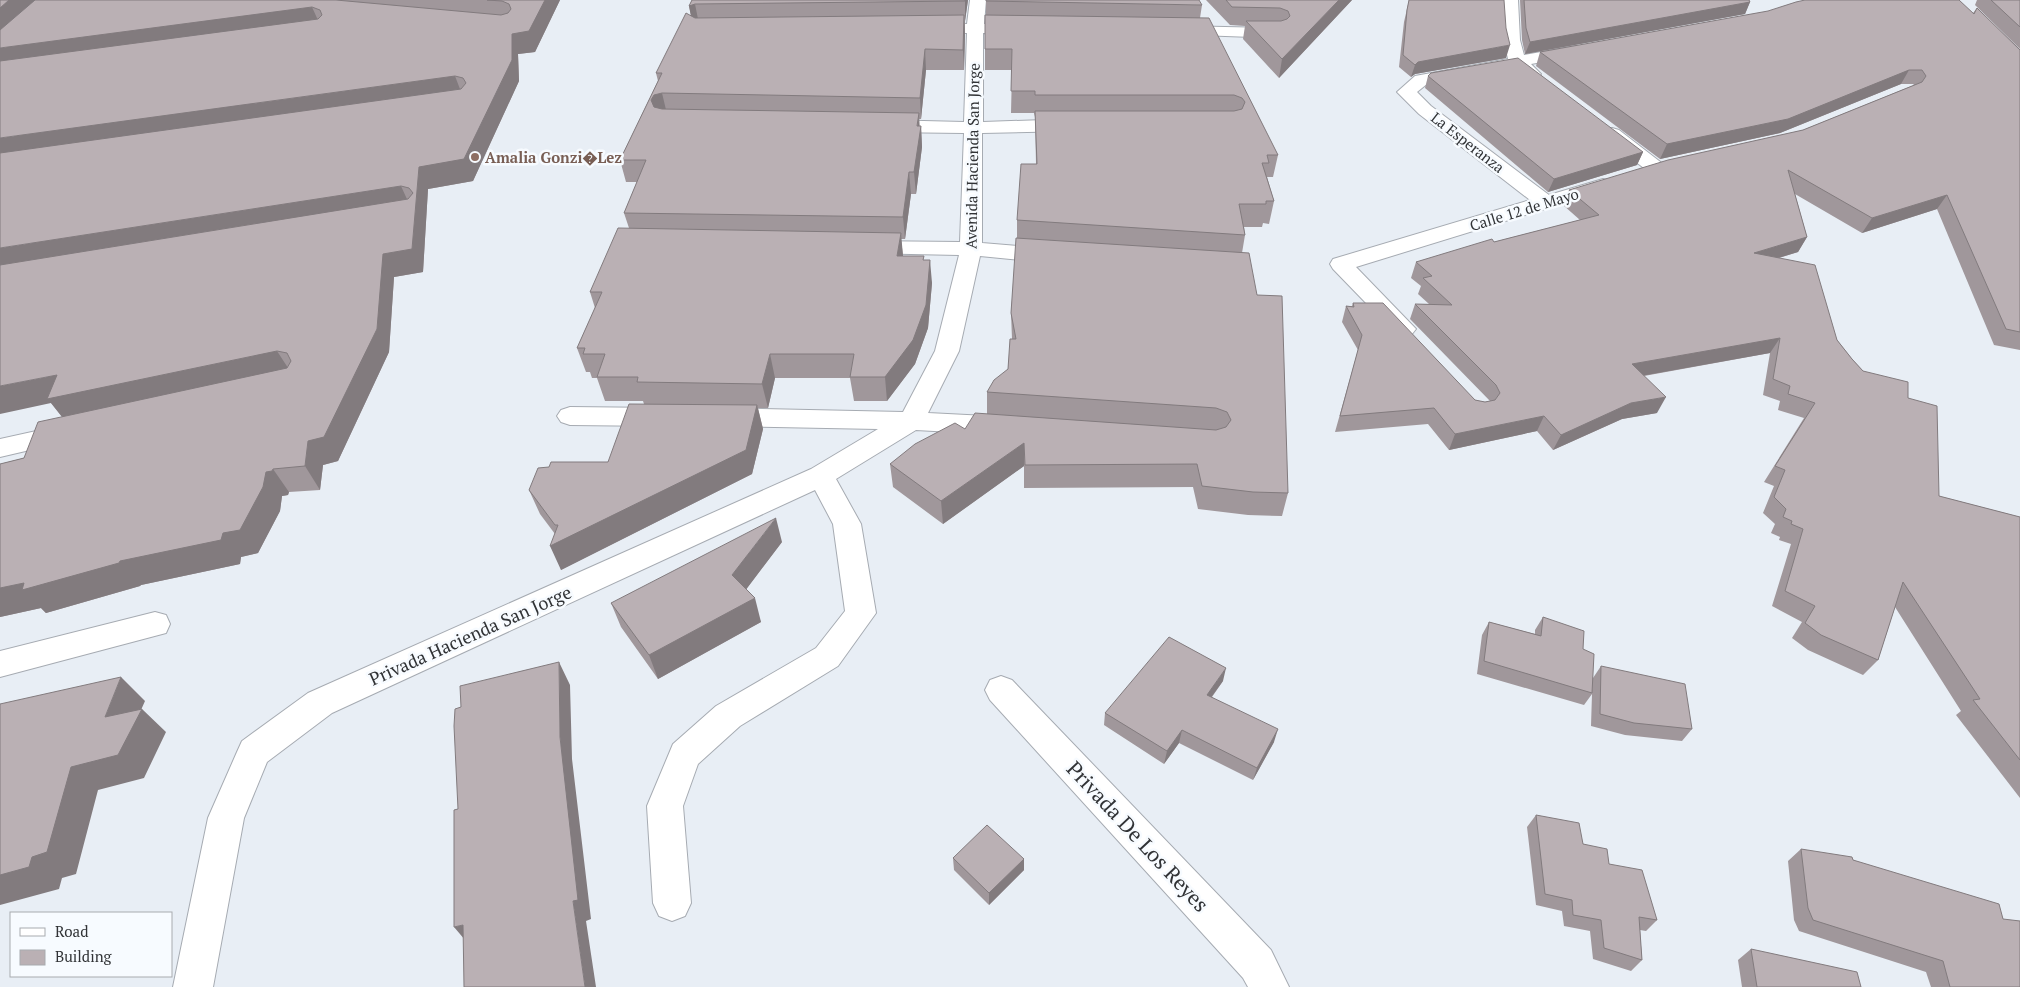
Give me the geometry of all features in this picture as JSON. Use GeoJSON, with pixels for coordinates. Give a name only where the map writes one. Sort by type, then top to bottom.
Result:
{"type":"FeatureCollection","features":[{"type":"Feature","properties":{"kind":"street","name":"Avenida Hacienda San Jorge"},"geometry":{"type":"LineString","coordinates":[[911,421],[948,351],[971,249],[975,28],[978,0]]}},
{"type":"Feature","properties":{"kind":"street"},"geometry":{"type":"LineString","coordinates":[[1510,0],[1512,40],[1516,62],[1548,86]]}},
{"type":"Feature","properties":{"kind":"street"},"geometry":{"type":"LineString","coordinates":[[916,28],[1042,30]]}},
{"type":"Feature","properties":{"kind":"street"},"geometry":{"type":"LineString","coordinates":[[1159,31],[1277,33]]}},
{"type":"Feature","properties":{"kind":"street"},"geometry":{"type":"LineString","coordinates":[[1516,62],[1595,48]]}},
{"type":"Feature","properties":{"kind":"street","name":"La Esperanza"},"geometry":{"type":"LineString","coordinates":[[1516,62],[1421,80],[1406,92],[1425,110],[1545,202]]}},
{"type":"Feature","properties":{"kind":"street"},"geometry":{"type":"LineString","coordinates":[[864,126],[973,128],[1087,125]]}},
{"type":"Feature","properties":{"kind":"street","name":"Calle 12 de Mayo"},"geometry":{"type":"LineString","coordinates":[[1417,343],[1341,264],[1647,171],[1602,127]]}},
{"type":"Feature","properties":{"kind":"street"},"geometry":{"type":"LineString","coordinates":[[846,247],[971,249],[1071,257]]}},
{"type":"Feature","properties":{"kind":"street"},"geometry":{"type":"LineString","coordinates":[[570,416],[911,421],[1029,428]]}},
{"type":"Feature","properties":{"kind":"street","name":"Privada Hacienda San Jorge"},"geometry":{"type":"LineString","coordinates":[[193,987],[226,818],[254,752],[320,703],[821,476],[911,421]]}},
{"type":"Feature","properties":{"kind":"street"},"geometry":{"type":"LineString","coordinates":[[0,448],[88,428]]}},
{"type":"Feature","properties":{"kind":"street"},"geometry":{"type":"LineString","coordinates":[[672,902],[665,806],[685,755],[728,716],[827,657],[861,613],[847,524],[821,476]]}},
{"type":"Feature","properties":{"kind":"street"},"geometry":{"type":"LineString","coordinates":[[0,664],[155,624]]}},
{"type":"Feature","properties":{"kind":"street","name":"Privada De Los Reyes"},"geometry":{"type":"LineString","coordinates":[[1001,690],[1257,964],[1269,987]]}},
{"type":"Feature","properties":{"kind":"building"},"geometry":{"type":"Polygon","coordinates":[[[0,0],[9,0],[0,8],[0,0]]]}},
{"type":"Feature","properties":{"kind":"building"},"geometry":{"type":"Polygon","coordinates":[[[35,0],[336,0],[501,15],[508,13],[511,9],[509,4],[502,1],[487,0],[545,0],[529,31],[512,34],[512,60],[464,159],[419,167],[412,249],[383,254],[377,329],[324,437],[308,441],[305,466],[273,469],[266,472],[263,487],[240,530],[223,533],[221,540],[120,561],[119,563],[22,590],[24,583],[0,588],[0,464],[24,458],[38,422],[287,368],[291,361],[287,353],[277,351],[47,399],[57,375],[0,386],[0,265],[408,199],[413,193],[409,188],[401,186],[0,248],[0,153],[461,89],[466,83],[463,78],[455,76],[0,138],[0,61],[318,19],[322,15],[320,10],[312,7],[0,48],[0,30],[35,0]]]}},
{"type":"Feature","properties":{"kind":"building"},"geometry":{"type":"Polygon","coordinates":[[[692,0],[965,1],[695,4],[689,6],[692,0]]]}},
{"type":"Feature","properties":{"kind":"building"},"geometry":{"type":"Polygon","coordinates":[[[1199,0],[1202,5],[986,1],[1199,0]]]}},
{"type":"Feature","properties":{"kind":"building"},"geometry":{"type":"Polygon","coordinates":[[[1226,0],[1339,0],[1282,59],[1246,21],[1281,21],[1290,16],[1288,11],[1280,8],[1232,7],[1226,0]]]}},
{"type":"Feature","properties":{"kind":"building"},"geometry":{"type":"Polygon","coordinates":[[[1409,0],[1504,0],[1506,28],[1510,45],[1418,62],[1415,65],[1403,55],[1409,0]]]}},
{"type":"Feature","properties":{"kind":"building"},"geometry":{"type":"Polygon","coordinates":[[[1524,0],[1749,0],[1750,2],[1530,42],[1526,28],[1524,0]]]}},
{"type":"Feature","properties":{"kind":"building"},"geometry":{"type":"Polygon","coordinates":[[[1805,0],[1959,0],[1974,14],[1977,8],[2020,50],[2020,332],[2006,329],[1947,195],[1872,218],[1788,170],[1807,237],[1754,253],[1815,265],[1837,340],[1852,359],[1863,371],[1908,382],[1908,398],[1937,406],[1939,496],[2020,517],[2020,760],[1973,700],[1980,699],[1903,582],[1878,660],[1821,635],[1805,623],[1815,606],[1785,591],[1803,529],[1791,524],[1792,521],[1783,517],[1786,509],[1774,497],[1785,470],[1775,466],[1815,403],[1788,394],[1790,386],[1773,379],[1780,338],[1632,364],[1666,397],[1631,403],[1561,435],[1544,416],[1455,434],[1434,408],[1340,416],[1362,335],[1346,306],[1354,307],[1353,303],[1383,303],[1475,400],[1485,402],[1495,400],[1500,393],[1496,385],[1415,304],[1452,305],[1423,278],[1432,276],[1416,262],[1492,239],[1494,242],[1599,215],[1569,190],[1668,160],[1803,130],[1922,82],[1926,76],[1922,70],[1909,70],[1788,119],[1667,144],[1540,52],[1768,11],[1805,0]]]}},
{"type":"Feature","properties":{"kind":"building"},"geometry":{"type":"Polygon","coordinates":[[[1991,0],[2020,0],[2020,27],[1991,0]]]}},
{"type":"Feature","properties":{"kind":"building"},"geometry":{"type":"Polygon","coordinates":[[[686,13],[695,18],[964,15],[963,50],[925,49],[920,98],[662,93],[654,95],[651,100],[654,107],[662,109],[919,113],[917,126],[921,126],[914,172],[909,172],[903,217],[624,213],[646,160],[620,160],[662,73],[656,73],[686,13]]]}},
{"type":"Feature","properties":{"kind":"building"},"geometry":{"type":"Polygon","coordinates":[[[985,15],[1209,18],[1278,155],[1267,155],[1269,163],[1262,163],[1274,201],[1266,201],[1266,204],[1239,204],[1245,235],[1017,220],[1021,164],[1037,164],[1035,111],[1234,111],[1242,109],[1245,102],[1242,98],[1234,95],[1035,95],[1035,91],[1011,91],[1012,49],[985,49],[985,15]]]}},
{"type":"Feature","properties":{"kind":"building"},"geometry":{"type":"Polygon","coordinates":[[[1518,58],[1643,152],[1554,179],[1428,76],[1431,73],[1518,58]]]}},
{"type":"Feature","properties":{"kind":"building"},"geometry":{"type":"Polygon","coordinates":[[[618,228],[901,233],[897,256],[924,256],[923,260],[930,260],[926,305],[913,340],[885,377],[850,377],[854,354],[770,354],[762,384],[637,382],[638,377],[597,377],[605,354],[583,354],[585,348],[577,348],[602,292],[590,292],[618,228]]]}},
{"type":"Feature","properties":{"kind":"building"},"geometry":{"type":"Polygon","coordinates":[[[1016,238],[1249,253],[1257,295],[1282,296],[1288,493],[1253,492],[1202,486],[1197,464],[1025,465],[1024,443],[941,501],[890,464],[915,444],[955,423],[965,429],[975,413],[1216,430],[1226,427],[1231,420],[1227,412],[1216,408],[987,392],[994,380],[1008,369],[1010,339],[1016,339],[1011,313],[1016,238]]]}},
{"type":"Feature","properties":{"kind":"building"},"geometry":{"type":"Polygon","coordinates":[[[629,404],[757,405],[746,450],[550,546],[558,525],[555,525],[529,490],[538,468],[549,467],[551,462],[608,462],[629,404]]]}},
{"type":"Feature","properties":{"kind":"building"},"geometry":{"type":"Polygon","coordinates":[[[776,518],[732,575],[755,598],[649,655],[611,603],[776,518]]]}},
{"type":"Feature","properties":{"kind":"building"},"geometry":{"type":"Polygon","coordinates":[[[1543,617],[1584,631],[1583,649],[1594,654],[1592,693],[1484,661],[1489,622],[1541,636],[1543,617]]]}},
{"type":"Feature","properties":{"kind":"building"},"geometry":{"type":"Polygon","coordinates":[[[1169,637],[1226,668],[1207,695],[1278,729],[1257,768],[1182,730],[1167,751],[1105,713],[1169,637]]]}},
{"type":"Feature","properties":{"kind":"building"},"geometry":{"type":"Polygon","coordinates":[[[559,662],[560,737],[578,900],[573,901],[585,987],[464,987],[463,925],[454,927],[454,810],[458,809],[454,726],[455,709],[461,707],[460,686],[559,662]]]}},
{"type":"Feature","properties":{"kind":"building"},"geometry":{"type":"Polygon","coordinates":[[[1601,666],[1685,684],[1692,729],[1634,723],[1600,714],[1601,666]]]}},
{"type":"Feature","properties":{"kind":"building"},"geometry":{"type":"Polygon","coordinates":[[[121,677],[105,717],[142,709],[118,755],[71,767],[47,852],[32,857],[29,867],[0,875],[0,704],[121,677]]]}},
{"type":"Feature","properties":{"kind":"building"},"geometry":{"type":"Polygon","coordinates":[[[1536,815],[1579,823],[1583,844],[1607,849],[1609,864],[1642,870],[1657,920],[1639,917],[1642,960],[1604,948],[1601,920],[1573,915],[1572,900],[1545,894],[1536,815]]]}},
{"type":"Feature","properties":{"kind":"building"},"geometry":{"type":"Polygon","coordinates":[[[987,825],[1024,859],[989,893],[953,858],[987,825]]]}},
{"type":"Feature","properties":{"kind":"building"},"geometry":{"type":"Polygon","coordinates":[[[1801,849],[1852,857],[1853,860],[1999,904],[2003,919],[2020,921],[2020,987],[1950,987],[1943,961],[1813,920],[1808,908],[1801,849]]]}},
{"type":"Feature","properties":{"kind":"building"},"geometry":{"type":"Polygon","coordinates":[[[1751,949],[1857,972],[1861,987],[1757,987],[1751,949]]]}},
{"type":"Feature","properties":{"kind":"place","name":"Amalia Gonzi�Lez"},"geometry":{"type":"Point","coordinates":[475,157]}}]}
